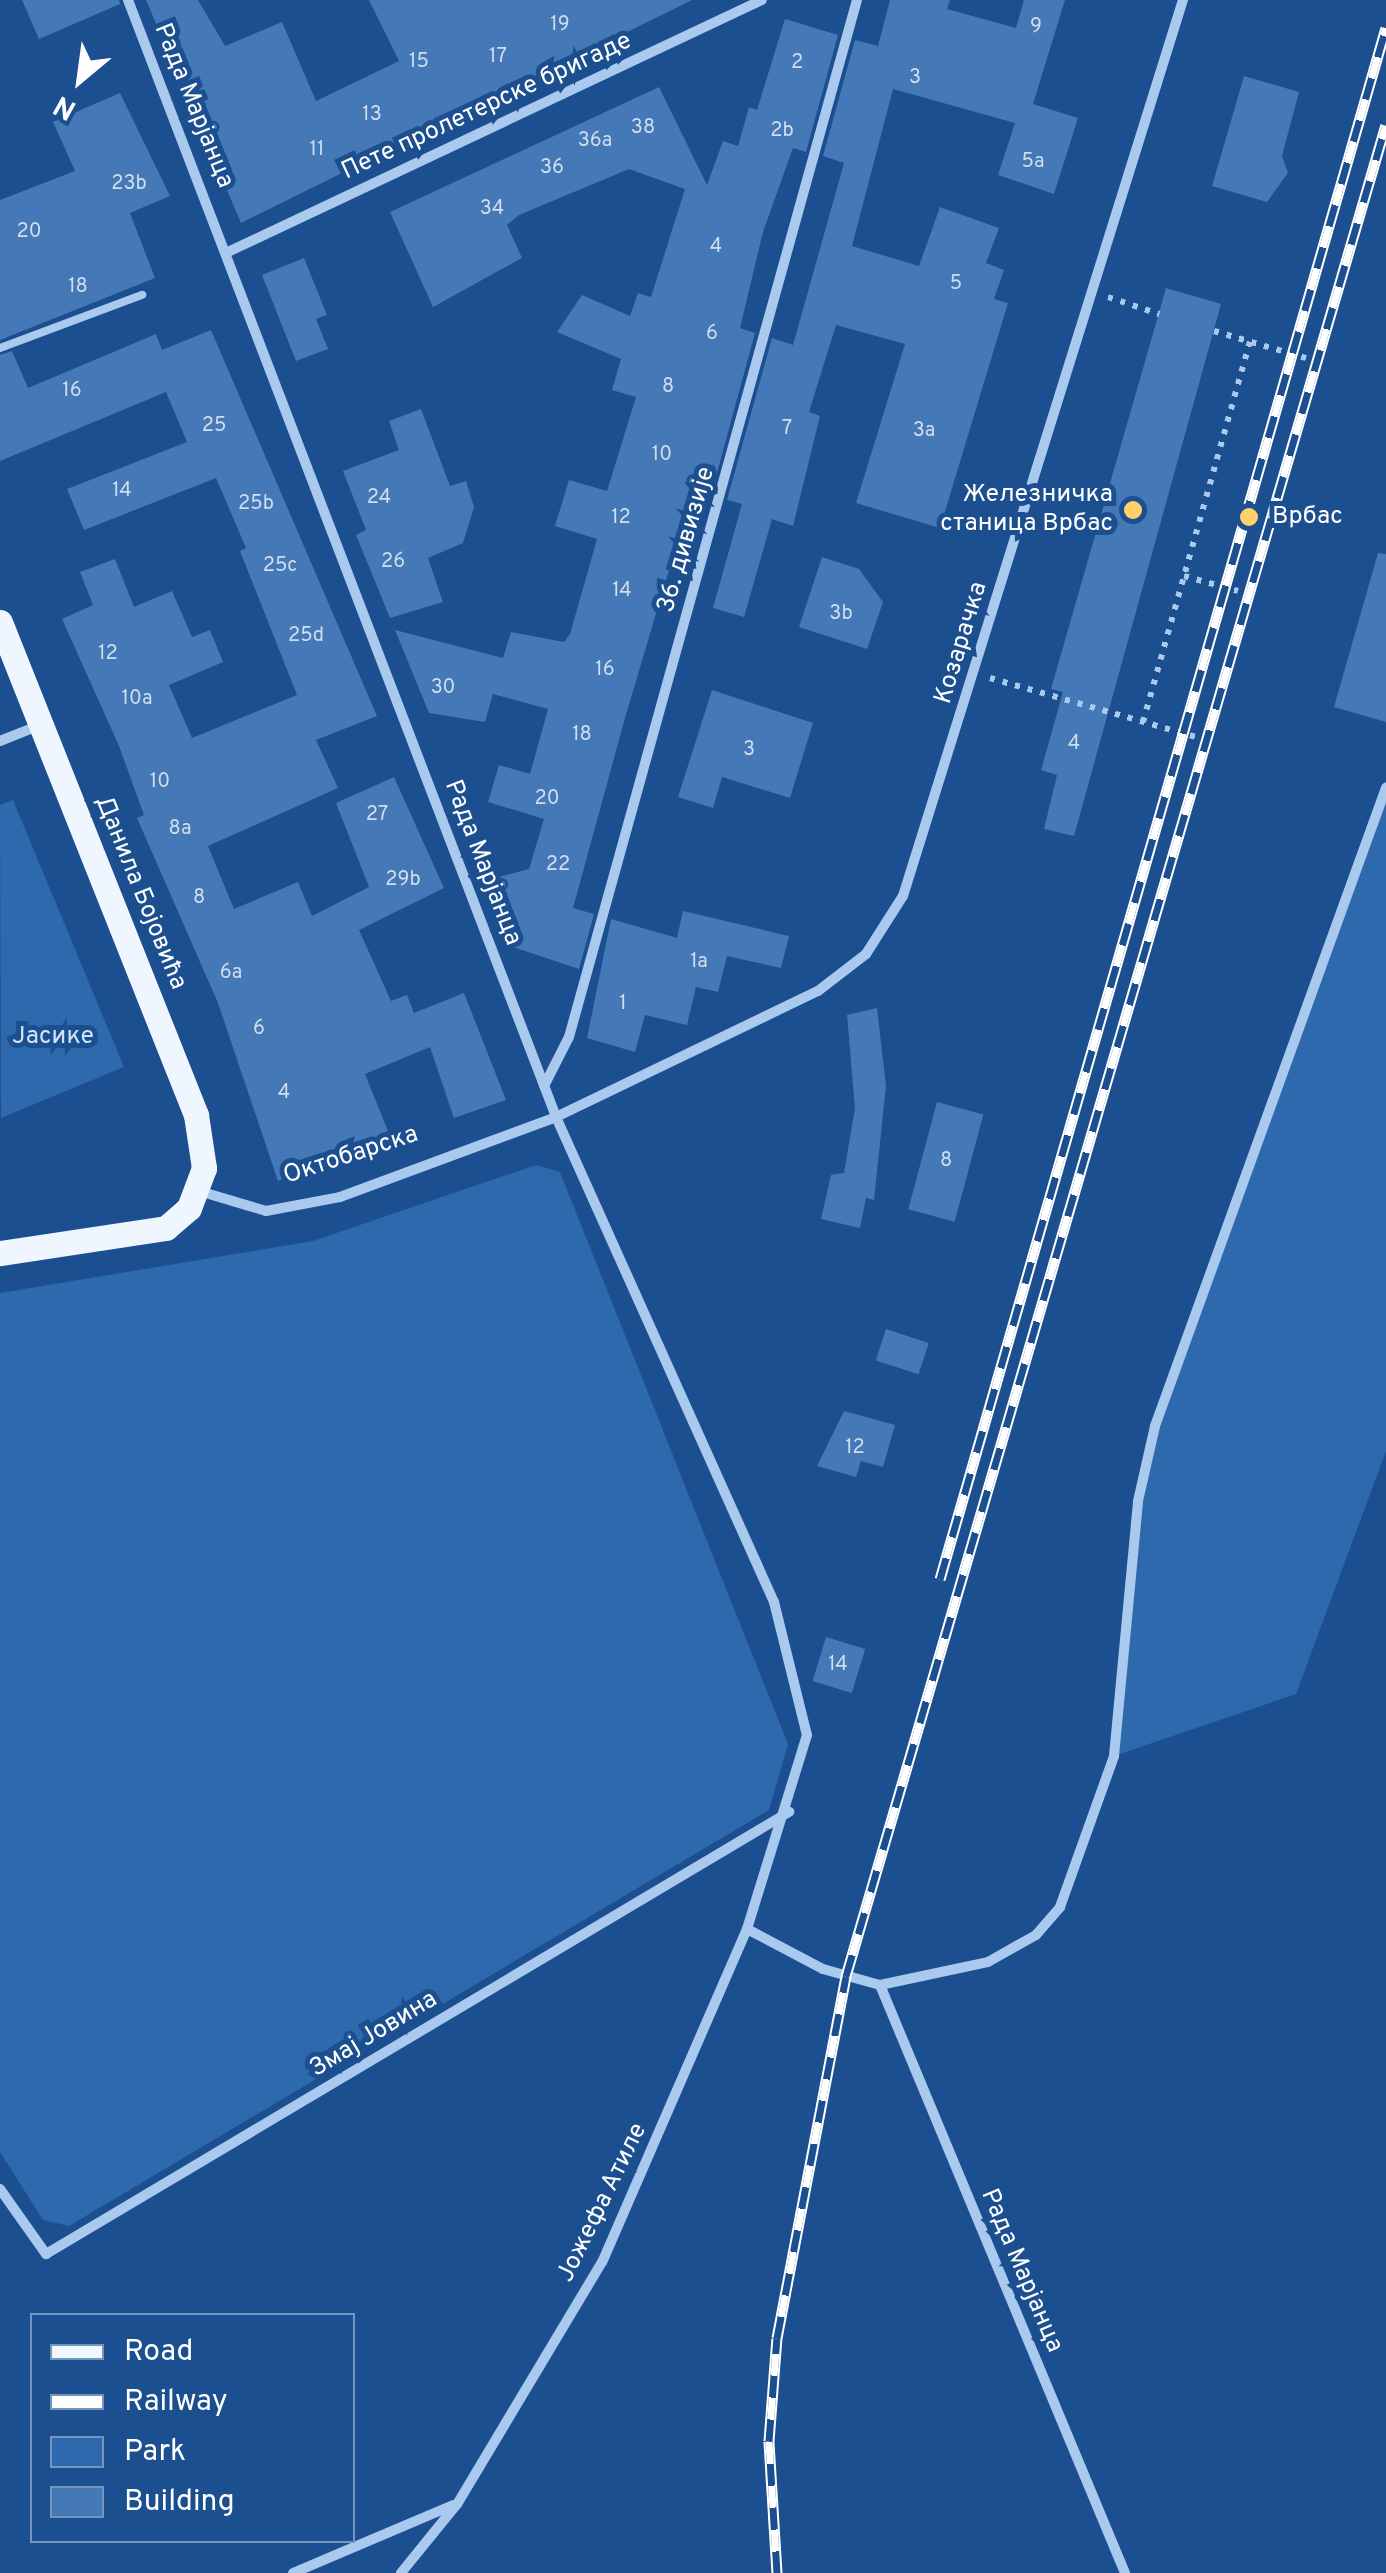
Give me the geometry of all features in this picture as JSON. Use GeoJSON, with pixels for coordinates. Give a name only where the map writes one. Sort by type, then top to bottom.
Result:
{"type":"FeatureCollection","features":[{"type":"Feature","properties":{"kind":"main road","name":"Данила Бојовића"},"geometry":{"type":"LineString","coordinates":[[0,622],[196,1115],[198,1190]]}},
{"type":"Feature","properties":{"kind":"main road"},"geometry":{"type":"LineString","coordinates":[[0,1253],[166,1228],[198,1190]]}},
{"type":"Feature","properties":{"kind":"street","name":"Рада Марјанца"},"geometry":{"type":"LineString","coordinates":[[128,0],[230,250],[556,1118],[774,1602],[807,1735]]}},
{"type":"Feature","properties":{"kind":"street","name":"Пете пролетерске бригаде"},"geometry":{"type":"LineString","coordinates":[[230,250],[762,0]]}},
{"type":"Feature","properties":{"kind":"street","name":"36. дивизије"},"geometry":{"type":"LineString","coordinates":[[544,1086],[569,1037],[857,0]]}},
{"type":"Feature","properties":{"kind":"street","name":"Козарачка"},"geometry":{"type":"LineString","coordinates":[[556,1118],[818,991],[866,954],[903,896],[1183,0]]}},
{"type":"Feature","properties":{"kind":"street"},"geometry":{"type":"LineString","coordinates":[[0,741],[41,724]]}},
{"type":"Feature","properties":{"kind":"street"},"geometry":{"type":"LineString","coordinates":[[747,1929],[823,1970],[880,1985],[1015,1948],[1046,1925],[1073,1882],[1114,1756],[1138,1501],[1155,1426],[1386,788]]}},
{"type":"Feature","properties":{"kind":"street","name":"Октобарска"},"geometry":{"type":"LineString","coordinates":[[198,1190],[266,1211],[294,1209],[556,1118]]}},
{"type":"Feature","properties":{"kind":"street","name":"Јожефа Атиле"},"geometry":{"type":"LineString","coordinates":[[402,2573],[457,2504],[602,2262],[747,1929],[791,1811],[807,1735]]}},
{"type":"Feature","properties":{"kind":"street","name":"Змај Јовина"},"geometry":{"type":"LineString","coordinates":[[0,2189],[46,2254],[791,1811]]}},
{"type":"Feature","properties":{"kind":"street","name":"Рада Марјанца"},"geometry":{"type":"LineString","coordinates":[[880,1985],[1126,2573]]}},
{"type":"Feature","properties":{"kind":"street"},"geometry":{"type":"LineString","coordinates":[[293,2573],[457,2504]]}},
{"type":"Feature","properties":{"kind":"lane"},"geometry":{"type":"LineString","coordinates":[[0,348],[142,295]]}},
{"type":"Feature","properties":{"kind":"path"},"geometry":{"type":"LineString","coordinates":[[1093,292],[1158,314]]}},
{"type":"Feature","properties":{"kind":"path"},"geometry":{"type":"LineString","coordinates":[[1214,331],[1306,358]]}},
{"type":"Feature","properties":{"kind":"path"},"geometry":{"type":"LineString","coordinates":[[1143,722],[1250,342]]}},
{"type":"Feature","properties":{"kind":"path"},"geometry":{"type":"LineString","coordinates":[[1184,576],[1238,592]]}},
{"type":"Feature","properties":{"kind":"path"},"geometry":{"type":"LineString","coordinates":[[974,674],[1196,738]]}},
{"type":"Feature","properties":{"kind":"green space"},"geometry":{"type":"Polygon","coordinates":[[[1386,788],[1386,1451],[1296,1694],[1114,1756],[1138,1501],[1155,1426],[1386,788]]]}},
{"type":"Feature","properties":{"kind":"green space","name":"Јасике"},"geometry":{"type":"Polygon","coordinates":[[[13,800],[124,1067],[1,1118],[0,805],[13,800]]]}},
{"type":"Feature","properties":{"kind":"green space"},"geometry":{"type":"Polygon","coordinates":[[[536,1165],[560,1172],[788,1744],[769,1810],[69,2226],[43,2220],[0,2152],[0,1293],[313,1241],[536,1165]]]}},
{"type":"Feature","properties":{"kind":"building"},"geometry":{"type":"Polygon","coordinates":[[[22,0],[119,0],[120,4],[39,39],[22,0]]]}},
{"type":"Feature","properties":{"kind":"building"},"geometry":{"type":"Polygon","coordinates":[[[146,0],[198,0],[225,46],[282,22],[316,101],[399,61],[369,0],[692,0],[241,223],[146,0]]]}},
{"type":"Feature","properties":{"kind":"building"},"geometry":{"type":"Polygon","coordinates":[[[890,0],[950,0],[947,9],[1016,28],[1024,0],[1065,0],[1033,104],[1078,118],[1054,194],[998,175],[1015,123],[893,89],[852,246],[919,266],[940,207],[999,228],[986,263],[1004,270],[994,299],[1008,303],[940,528],[856,503],[905,344],[836,325],[809,412],[820,416],[793,526],[772,519],[744,617],[713,608],[742,504],[727,500],[772,338],[793,345],[844,163],[823,156],[855,40],[878,46],[890,0]]]}},
{"type":"Feature","properties":{"kind":"building"},"geometry":{"type":"Polygon","coordinates":[[[785,19],[838,35],[806,152],[793,148],[763,232],[740,328],[755,333],[711,495],[693,489],[625,718],[573,908],[594,914],[579,969],[507,945],[491,879],[529,869],[544,819],[488,802],[499,765],[530,774],[548,709],[493,694],[485,722],[429,713],[395,630],[503,658],[511,632],[564,642],[570,634],[597,539],[555,526],[569,480],[607,491],[636,397],[612,390],[621,359],[557,332],[582,295],[630,316],[638,293],[651,297],[685,189],[629,169],[519,215],[507,225],[522,258],[433,307],[390,212],[659,87],[707,185],[723,141],[738,146],[749,107],[757,110],[785,19]]]}},
{"type":"Feature","properties":{"kind":"building"},"geometry":{"type":"Polygon","coordinates":[[[1244,76],[1299,92],[1282,156],[1288,173],[1267,202],[1212,186],[1244,76]]]}},
{"type":"Feature","properties":{"kind":"building"},"geometry":{"type":"Polygon","coordinates":[[[120,93],[170,196],[130,213],[155,278],[0,340],[0,200],[75,171],[53,122],[120,93]]]}},
{"type":"Feature","properties":{"kind":"building"},"geometry":{"type":"Polygon","coordinates":[[[304,258],[327,315],[316,319],[328,349],[296,361],[262,275],[304,258]]]}},
{"type":"Feature","properties":{"kind":"building","name":"Железничка станица Врбас"},"geometry":{"type":"Polygon","coordinates":[[[1166,288],[1221,304],[1074,836],[1044,829],[1057,775],[1041,770],[1063,692],[1051,689],[1166,288]]]}},
{"type":"Feature","properties":{"kind":"building"},"geometry":{"type":"Polygon","coordinates":[[[211,330],[377,716],[316,740],[338,788],[208,846],[234,909],[298,882],[312,916],[369,887],[336,803],[394,777],[444,888],[359,930],[391,1001],[407,995],[414,1013],[464,993],[506,1100],[454,1118],[430,1047],[365,1074],[390,1136],[278,1181],[218,1003],[137,818],[144,815],[119,746],[62,619],[93,605],[80,572],[115,559],[134,607],[172,591],[192,637],[210,630],[223,662],[169,685],[192,738],[297,695],[240,551],[246,548],[216,478],[84,530],[67,489],[187,442],[166,392],[0,461],[0,355],[12,351],[28,388],[156,334],[162,350],[211,330]]]}},
{"type":"Feature","properties":{"kind":"building"},"geometry":{"type":"Polygon","coordinates":[[[421,409],[450,486],[466,481],[474,507],[463,543],[428,558],[443,602],[390,618],[356,535],[366,530],[343,471],[399,450],[389,421],[421,409]]]}},
{"type":"Feature","properties":{"kind":"building"},"geometry":{"type":"Polygon","coordinates":[[[1378,553],[1386,554],[1386,722],[1334,707],[1378,553]]]}},
{"type":"Feature","properties":{"kind":"building"},"geometry":{"type":"Polygon","coordinates":[[[822,557],[859,569],[883,602],[867,649],[799,627],[822,557]]]}},
{"type":"Feature","properties":{"kind":"building"},"geometry":{"type":"Polygon","coordinates":[[[712,690],[813,723],[790,798],[722,777],[713,808],[678,797],[712,690]]]}},
{"type":"Feature","properties":{"kind":"building"},"geometry":{"type":"Polygon","coordinates":[[[683,911],[789,936],[781,968],[727,956],[718,992],[696,987],[687,1025],[645,1015],[635,1052],[587,1038],[611,919],[677,938],[683,911]]]}},
{"type":"Feature","properties":{"kind":"building"},"geometry":{"type":"Polygon","coordinates":[[[877,1008],[886,1086],[874,1200],[866,1198],[860,1228],[821,1219],[831,1175],[844,1173],[855,1108],[847,1015],[877,1008]]]}},
{"type":"Feature","properties":{"kind":"building"},"geometry":{"type":"Polygon","coordinates":[[[937,1102],[983,1114],[955,1222],[908,1209],[937,1102]]]}},
{"type":"Feature","properties":{"kind":"building"},"geometry":{"type":"Polygon","coordinates":[[[886,1329],[929,1343],[919,1374],[876,1360],[886,1329]]]}},
{"type":"Feature","properties":{"kind":"building"},"geometry":{"type":"Polygon","coordinates":[[[844,1411],[895,1425],[883,1467],[861,1461],[856,1477],[817,1466],[844,1411]]]}},
{"type":"Feature","properties":{"kind":"building"},"geometry":{"type":"Polygon","coordinates":[[[826,1637],[865,1649],[852,1693],[813,1681],[826,1637]]]}},
{"type":"Feature","properties":{"kind":"railway"},"geometry":{"type":"LineString","coordinates":[[940,1579],[1386,28]]}},
{"type":"Feature","properties":{"kind":"railway"},"geometry":{"type":"LineString","coordinates":[[777,2573],[769,2441],[777,2338],[846,1976],[1386,125]]}},
{"type":"Feature","properties":{"kind":"place","name":"Железничка станица Врбас"},"geometry":{"type":"Point","coordinates":[1133,510]}},
{"type":"Feature","properties":{"kind":"place","name":"Врбас"},"geometry":{"type":"Point","coordinates":[1249,517]}}]}
